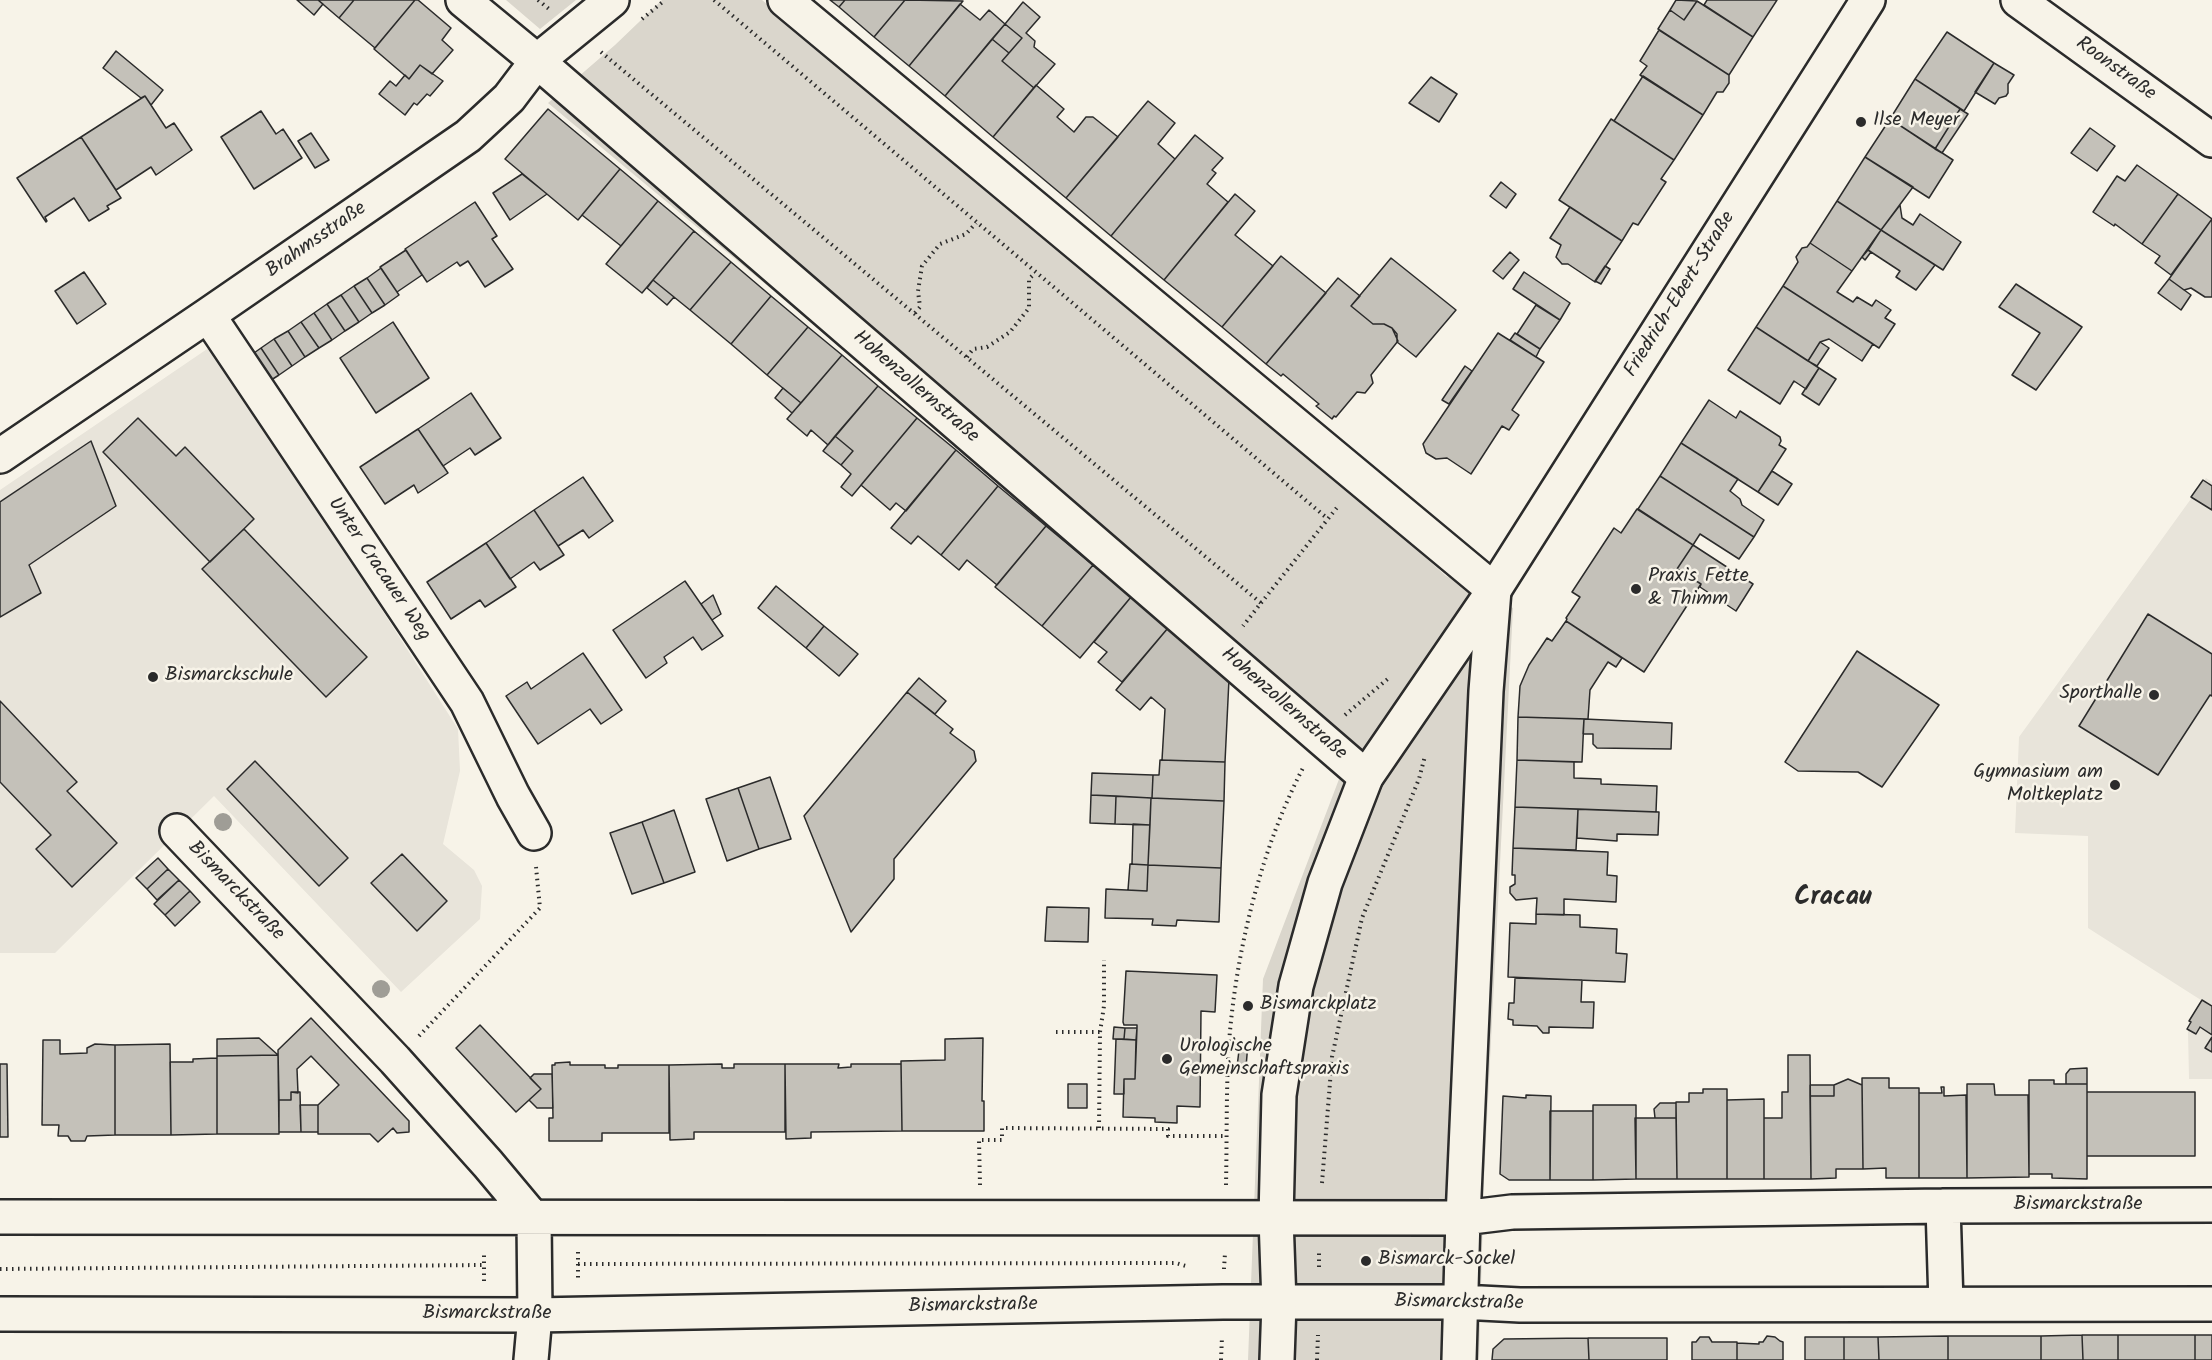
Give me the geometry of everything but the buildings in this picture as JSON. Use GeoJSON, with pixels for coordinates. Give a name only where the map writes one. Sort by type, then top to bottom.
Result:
{"type":"FeatureCollection","features":[{"type":"Feature","properties":{"kind":"street","name":"Hohenzollernstraße"},"geometry":{"type":"LineString","coordinates":[[463,0],[537,61],[1366,777]]}},
{"type":"Feature","properties":{"kind":"street","name":"Brahmsstraße"},"geometry":{"type":"LineString","coordinates":[[0,456],[468,136],[509,98],[537,61],[612,0]]}},
{"type":"Feature","properties":{"kind":"street"},"geometry":{"type":"LineString","coordinates":[[785,0],[1494,590]]}},
{"type":"Feature","properties":{"kind":"street","name":"Friedrich-Ebert-Straße"},"geometry":{"type":"LineString","coordinates":[[1494,590],[1868,0]]}},
{"type":"Feature","properties":{"kind":"street","name":"Roonstraße"},"geometry":{"type":"LineString","coordinates":[[2018,0],[2212,140]]}},
{"type":"Feature","properties":{"kind":"street","name":"Unter Cracauer Weg"},"geometry":{"type":"LineString","coordinates":[[208,315],[467,702],[513,796],[534,833]]}},
{"type":"Feature","properties":{"kind":"street"},"geometry":{"type":"LineString","coordinates":[[1277,1360],[1279,1303],[1276,1218],[1279,1095],[1296,986],[1325,883],[1366,777],[1494,590]]}},
{"type":"Feature","properties":{"kind":"street"},"geometry":{"type":"LineString","coordinates":[[1459,1360],[1486,691],[1494,590]]}},
{"type":"Feature","properties":{"kind":"street","name":"Bismarckstraße"},"geometry":{"type":"LineString","coordinates":[[177,831],[395,1060],[534,1219]]}},
{"type":"Feature","properties":{"kind":"street","name":"Bismarckstraße"},"geometry":{"type":"LineString","coordinates":[[0,1217],[1463,1218],[1512,1212],[2212,1205]]}},
{"type":"Feature","properties":{"kind":"street"},"geometry":{"type":"LineString","coordinates":[[1943,1206],[1946,1304]]}},
{"type":"Feature","properties":{"kind":"street"},"geometry":{"type":"LineString","coordinates":[[531,1360],[535,1315],[534,1219]]}},
{"type":"Feature","properties":{"kind":"street","name":"Bismarckstraße"},"geometry":{"type":"LineString","coordinates":[[0,1314],[535,1315],[1223,1302],[1318,1304],[1461,1302],[1520,1305],[2212,1304]]}},
{"type":"Feature","properties":{"kind":"path"},"geometry":{"type":"LineString","coordinates":[[538,0],[1261,603]]}},
{"type":"Feature","properties":{"kind":"path"},"geometry":{"type":"LineString","coordinates":[[714,0],[1328,519]]}},
{"type":"Feature","properties":{"kind":"path"},"geometry":{"type":"LineString","coordinates":[[915,313],[920,308],[918,291],[922,266],[940,244],[966,234],[976,223]]}},
{"type":"Feature","properties":{"kind":"path"},"geometry":{"type":"LineString","coordinates":[[967,357],[973,350],[987,347],[1010,332],[1029,308],[1029,279],[1035,273]]}},
{"type":"Feature","properties":{"kind":"path"},"geometry":{"type":"LineString","coordinates":[[1222,652],[1360,478]]}},
{"type":"Feature","properties":{"kind":"path"},"geometry":{"type":"LineString","coordinates":[[1317,1360],[1320,1218],[1332,1057],[1362,918],[1419,779],[1425,756]]}},
{"type":"Feature","properties":{"kind":"path"},"geometry":{"type":"LineString","coordinates":[[395,1060],[540,908],[534,833]]}},
{"type":"Feature","properties":{"kind":"path"},"geometry":{"type":"LineString","coordinates":[[1099,1128],[1100,1032],[1104,1006],[1104,960]]}},
{"type":"Feature","properties":{"kind":"path"},"geometry":{"type":"LineString","coordinates":[[1056,1032],[1100,1032]]}},
{"type":"Feature","properties":{"kind":"path"},"geometry":{"type":"LineString","coordinates":[[980,1219],[980,1140],[1002,1140],[1002,1128],[1168,1129],[1168,1136],[1227,1136]]}},
{"type":"Feature","properties":{"kind":"path"},"geometry":{"type":"LineString","coordinates":[[484,1219],[484,1315]]}},
{"type":"Feature","properties":{"kind":"path"},"geometry":{"type":"LineString","coordinates":[[577,1219],[579,1314]]}},
{"type":"Feature","properties":{"kind":"path"},"geometry":{"type":"LineString","coordinates":[[578,1264],[1176,1263],[1193,1268]]}},
{"type":"Feature","properties":{"kind":"path"},"geometry":{"type":"LineString","coordinates":[[0,1269],[484,1265]]}},
{"type":"Feature","properties":{"kind":"shaded area"},"geometry":{"type":"Polygon","coordinates":[[[506,0],[576,0],[540,29],[506,0]]]}},
{"type":"Feature","properties":{"kind":"shaded area"},"geometry":{"type":"Polygon","coordinates":[[[662,0],[762,0],[1374,511],[1446,576],[1513,608],[1484,1178],[1479,1360],[1248,1360],[1263,979],[1344,766],[548,103],[615,45],[662,0]]]}},
{"type":"Feature","properties":{"kind":"shaded area","name":"Bismarckschule"},"geometry":{"type":"Polygon","coordinates":[[[213,345],[458,729],[460,771],[443,844],[474,870],[482,886],[480,919],[401,992],[214,796],[55,953],[0,953],[0,782],[51,835],[36,849],[72,887],[117,843],[67,791],[77,781],[0,701],[0,617],[41,593],[29,565],[116,506],[91,441],[0,502],[0,490],[213,345]],[[138,418],[103,452],[210,562],[367,657],[244,529],[254,519],[186,447],[176,456],[138,418]],[[255,762],[227,789],[320,885],[348,858],[255,762]],[[402,854],[372,883],[417,930],[447,901],[402,854]]]}},
{"type":"Feature","properties":{"kind":"shaded area","name":"Gymnasium am Moltkeplatz"},"geometry":{"type":"Polygon","coordinates":[[[2206,478],[2212,482],[2212,1079],[2189,1079],[2188,1031],[2204,1002],[2088,928],[2088,836],[2015,833],[2019,737],[2206,478]]]}},
{"type":"Feature","properties":{"kind":"place","name":"Ilse Meyer"},"geometry":{"type":"Point","coordinates":[1861,122]}},
{"type":"Feature","properties":{"kind":"place","name":"Praxis Fette & Thimm"},"geometry":{"type":"Point","coordinates":[1636,589]}},
{"type":"Feature","properties":{"kind":"place","name":"Bismarckschule"},"geometry":{"type":"Point","coordinates":[153,677]}},
{"type":"Feature","properties":{"kind":"place","name":"Sporthalle"},"geometry":{"type":"Point","coordinates":[2154,695]}},
{"type":"Feature","properties":{"kind":"place","name":"Gymnasium am Moltkeplatz"},"geometry":{"type":"Point","coordinates":[2115,785]}},
{"type":"Feature","properties":{"kind":"place","name":"Bismarckplatz"},"geometry":{"type":"Point","coordinates":[1248,1006]}},
{"type":"Feature","properties":{"kind":"place","name":"Urologische Gemeinschaftspraxis"},"geometry":{"type":"Point","coordinates":[1167,1059]}},
{"type":"Feature","properties":{"kind":"place","name":"Bismarck-Sockel"},"geometry":{"type":"Point","coordinates":[1366,1261]}},
{"type":"Feature","properties":{"kind":"district","name":"Cracau"},"geometry":{"type":"Point","coordinates":[1833,900]}}]}
